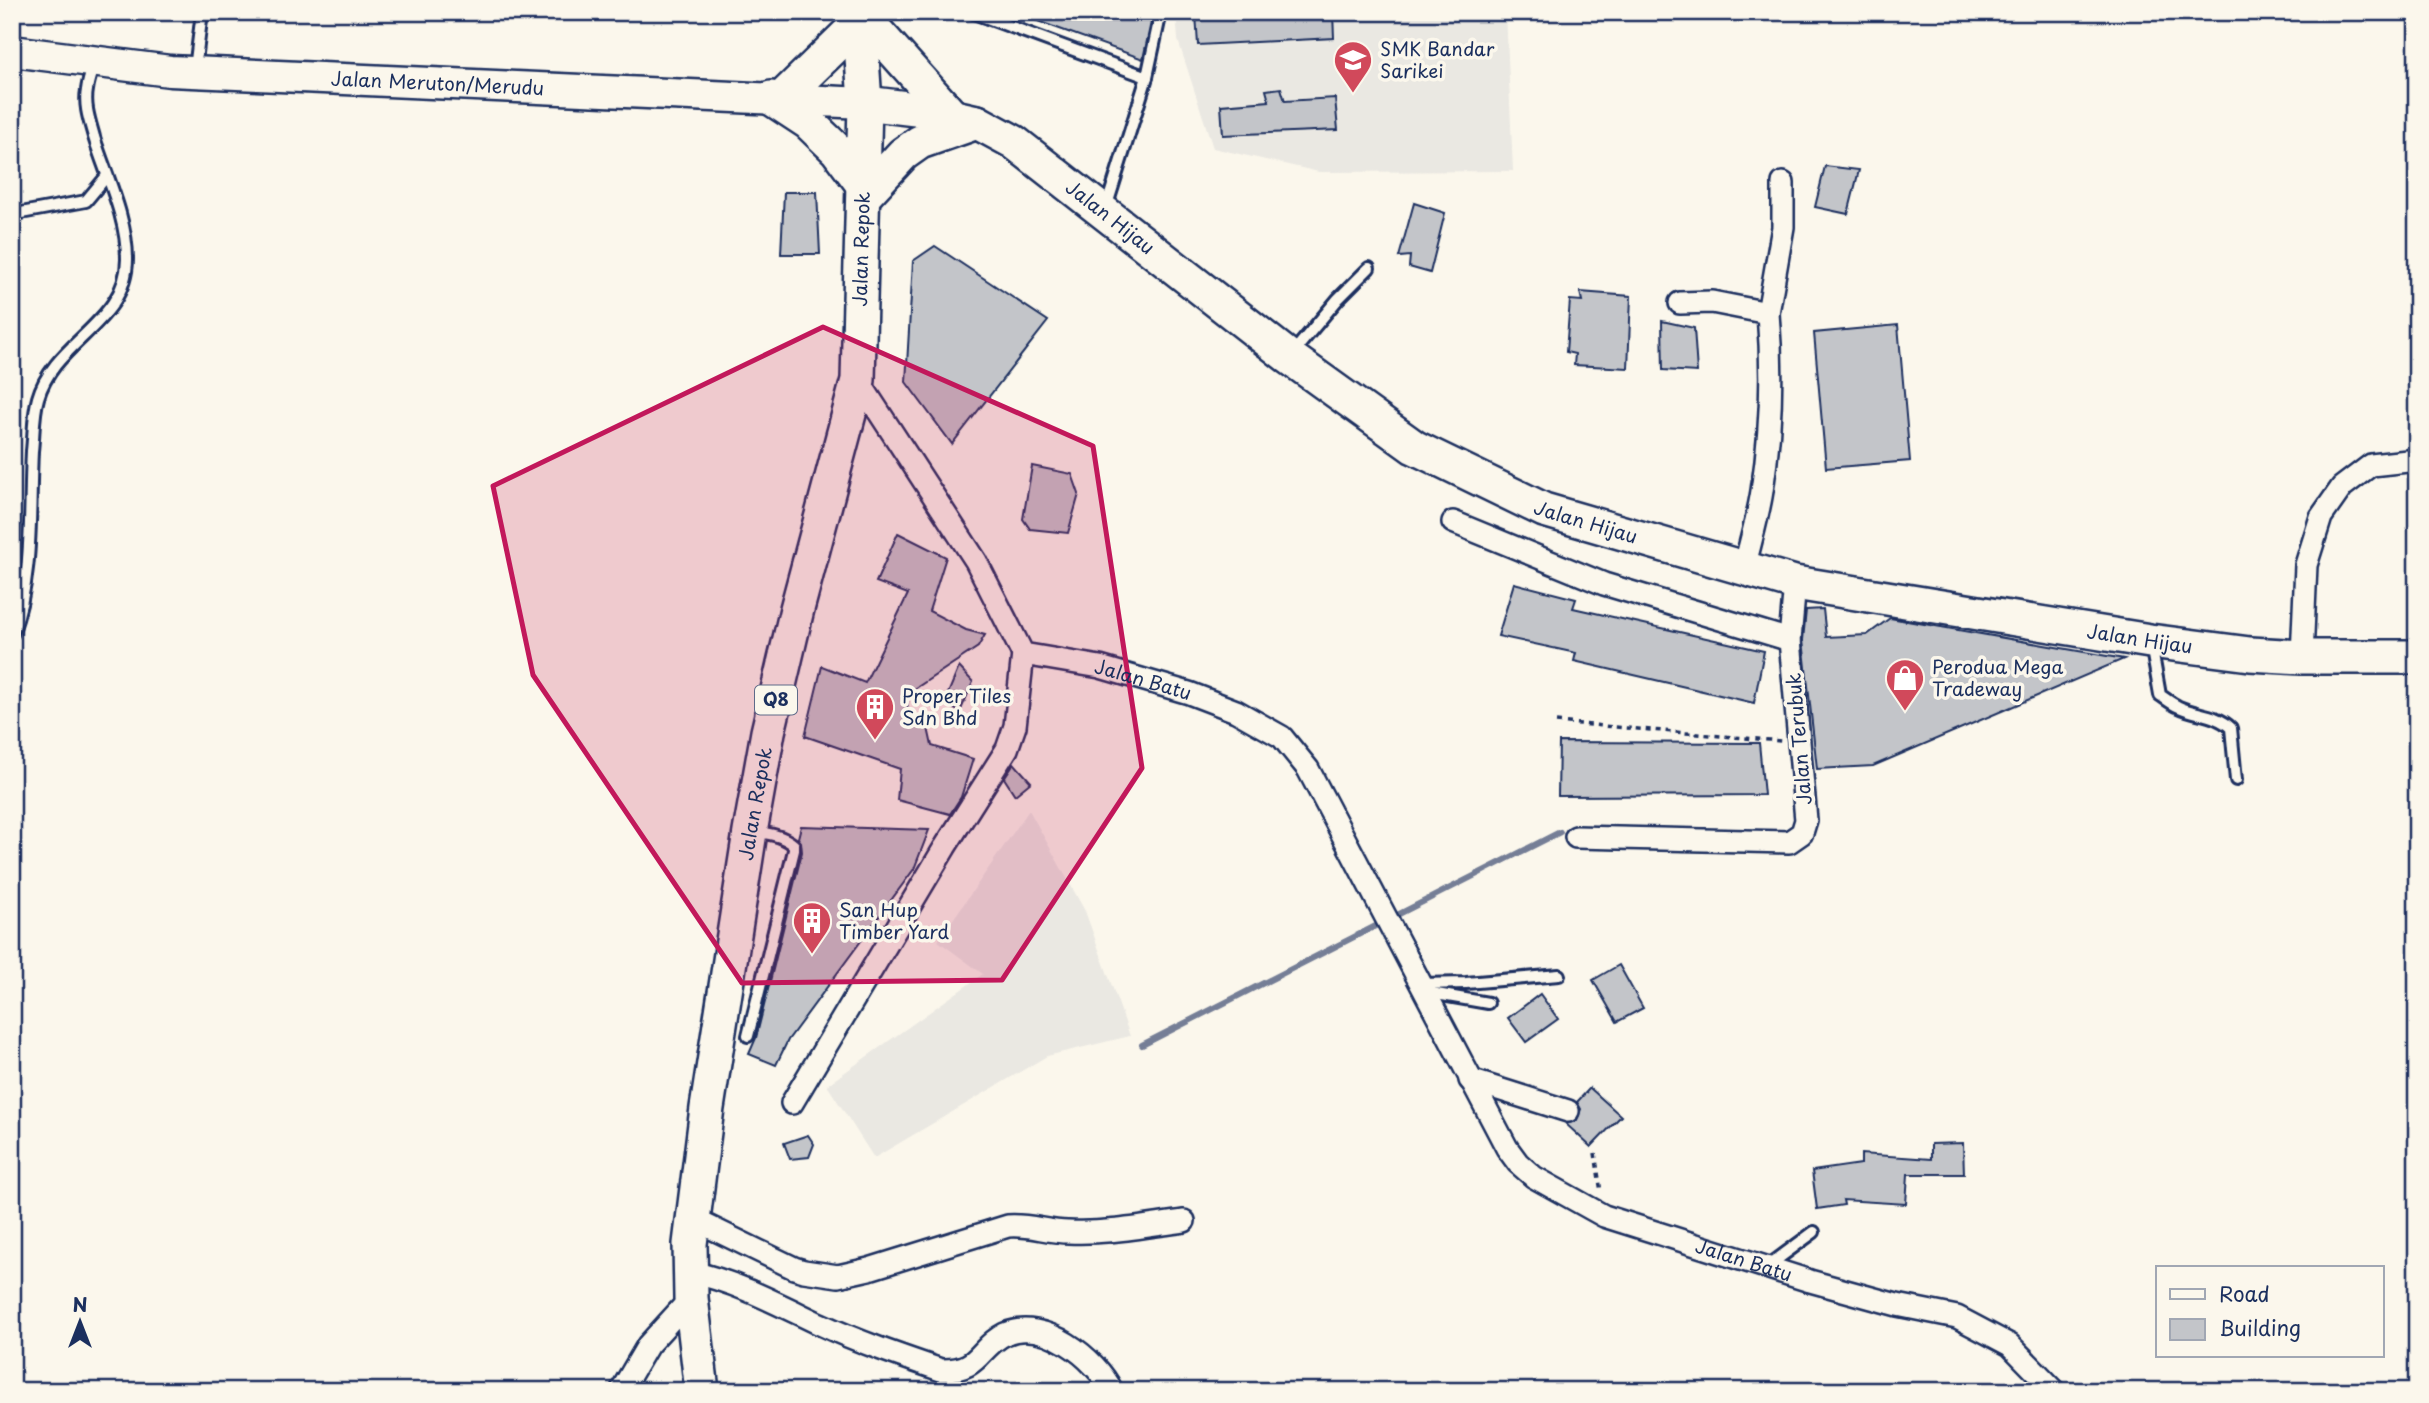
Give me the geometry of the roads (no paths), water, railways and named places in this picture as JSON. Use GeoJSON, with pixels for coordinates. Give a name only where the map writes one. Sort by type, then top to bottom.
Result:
{"type":"FeatureCollection","features":[{"type":"Feature","properties":{"kind":"main road"},"geometry":{"type":"LineString","coordinates":[[859,16],[965,120],[919,142],[903,153],[864,191],[837,150],[809,123],[776,98],[859,16]]}},
{"type":"Feature","properties":{"kind":"main road","name":"Jalan Repok"},"geometry":{"type":"LineString","coordinates":[[702,1391],[691,1285],[690,1244],[707,1108],[768,732],[858,380],[865,103],[859,16]]}},
{"type":"Feature","properties":{"kind":"main road","name":"Jalan Meruton/Merudu"},"geometry":{"type":"LineString","coordinates":[[12,51],[195,72],[865,103]]}},
{"type":"Feature","properties":{"kind":"main road","name":"Jalan Hijau"},"geometry":{"type":"LineString","coordinates":[[865,103],[924,110],[965,120],[1014,142],[1289,357],[1414,447],[1544,510],[1795,583],[2150,641],[2250,654],[2417,657]]}},
{"type":"Feature","properties":{"kind":"street"},"geometry":{"type":"LineString","coordinates":[[1744,569],[1762,492],[1768,439],[1771,348],[1768,313],[1783,227],[1783,183]]}},
{"type":"Feature","properties":{"kind":"street"},"geometry":{"type":"LineString","coordinates":[[1680,303],[1712,302],[1768,313]]}},
{"type":"Feature","properties":{"kind":"street"},"geometry":{"type":"LineString","coordinates":[[792,1103],[945,847],[1007,749],[1015,726],[1023,654],[976,561],[858,380]]}},
{"type":"Feature","properties":{"kind":"street"},"geometry":{"type":"LineString","coordinates":[[2302,657],[2306,565],[2321,517],[2342,487],[2371,465],[2417,460]]}},
{"type":"Feature","properties":{"kind":"street"},"geometry":{"type":"LineString","coordinates":[[1453,522],[1604,584],[1790,640]]}},
{"type":"Feature","properties":{"kind":"street","name":"Jalan Terubuk"},"geometry":{"type":"LineString","coordinates":[[1576,836],[1789,842],[1802,833],[1806,820],[1790,640],[1795,583]]}},
{"type":"Feature","properties":{"kind":"street","name":"Jalan Batu"},"geometry":{"type":"LineString","coordinates":[[1023,654],[1100,667],[1189,693],[1236,711],[1282,737],[1308,769],[1470,1080],[1518,1163],[1534,1177],[1604,1216],[1810,1281],[1957,1317],[2010,1345],[2055,1391]]}},
{"type":"Feature","properties":{"kind":"street"},"geometry":{"type":"LineString","coordinates":[[1470,1080],[1568,1111]]}},
{"type":"Feature","properties":{"kind":"street"},"geometry":{"type":"LineString","coordinates":[[693,1219],[794,1268],[838,1276],[1008,1226],[1023,1224],[1067,1233],[1184,1221]]}},
{"type":"Feature","properties":{"kind":"street"},"geometry":{"type":"LineString","coordinates":[[621,1391],[648,1345],[691,1285],[713,1277],[757,1293],[824,1325],[941,1370],[956,1370],[972,1364],[1003,1335],[1020,1330],[1038,1332],[1055,1338],[1092,1361],[1104,1375],[1112,1391]]}},
{"type":"Feature","properties":{"kind":"lane"},"geometry":{"type":"LineString","coordinates":[[195,72],[202,12]]}},
{"type":"Feature","properties":{"kind":"lane"},"geometry":{"type":"LineString","coordinates":[[971,12],[1147,77]]}},
{"type":"Feature","properties":{"kind":"lane"},"geometry":{"type":"LineString","coordinates":[[1105,212],[1147,77],[1161,12]]}},
{"type":"Feature","properties":{"kind":"lane"},"geometry":{"type":"LineString","coordinates":[[12,634],[21,612],[27,575],[38,397],[68,350],[114,304],[124,283],[127,260],[124,229],[88,116],[86,91],[94,62]]}},
{"type":"Feature","properties":{"kind":"lane"},"geometry":{"type":"LineString","coordinates":[[12,217],[86,201],[106,177]]}},
{"type":"Feature","properties":{"kind":"lane"},"geometry":{"type":"LineString","coordinates":[[1289,357],[1338,299],[1369,268]]}},
{"type":"Feature","properties":{"kind":"lane"},"geometry":{"type":"LineString","coordinates":[[2150,641],[2160,695],[2177,706],[2225,722],[2231,728],[2236,780]]}},
{"type":"Feature","properties":{"kind":"lane"},"geometry":{"type":"LineString","coordinates":[[748,1036],[794,850],[794,845],[788,840],[769,833],[750,832]]}},
{"type":"Feature","properties":{"kind":"lane"},"geometry":{"type":"LineString","coordinates":[[1423,988],[1559,975]]}},
{"type":"Feature","properties":{"kind":"lane"},"geometry":{"type":"LineString","coordinates":[[1423,988],[1488,1003]]}},
{"type":"Feature","properties":{"kind":"lane"},"geometry":{"type":"LineString","coordinates":[[1768,1266],[1814,1231]]}},
{"type":"Feature","properties":{"kind":"waterway"},"geometry":{"type":"LineString","coordinates":[[1142,1045],[1560,832]]}},
{"type":"Feature","properties":{"kind":"place","name":"SMK Bandar Sarikei"},"geometry":{"type":"Point","coordinates":[1353,94]}},
{"type":"Feature","properties":{"kind":"place","name":"Perodua Mega Tradeway"},"geometry":{"type":"Point","coordinates":[1905,712]}},
{"type":"Feature","properties":{"kind":"place","name":"Proper Tiles Sdn Bhd"},"geometry":{"type":"Point","coordinates":[875,741]}},
{"type":"Feature","properties":{"kind":"place","name":"San Hup Timber Yard"},"geometry":{"type":"Point","coordinates":[812,955]}}]}
